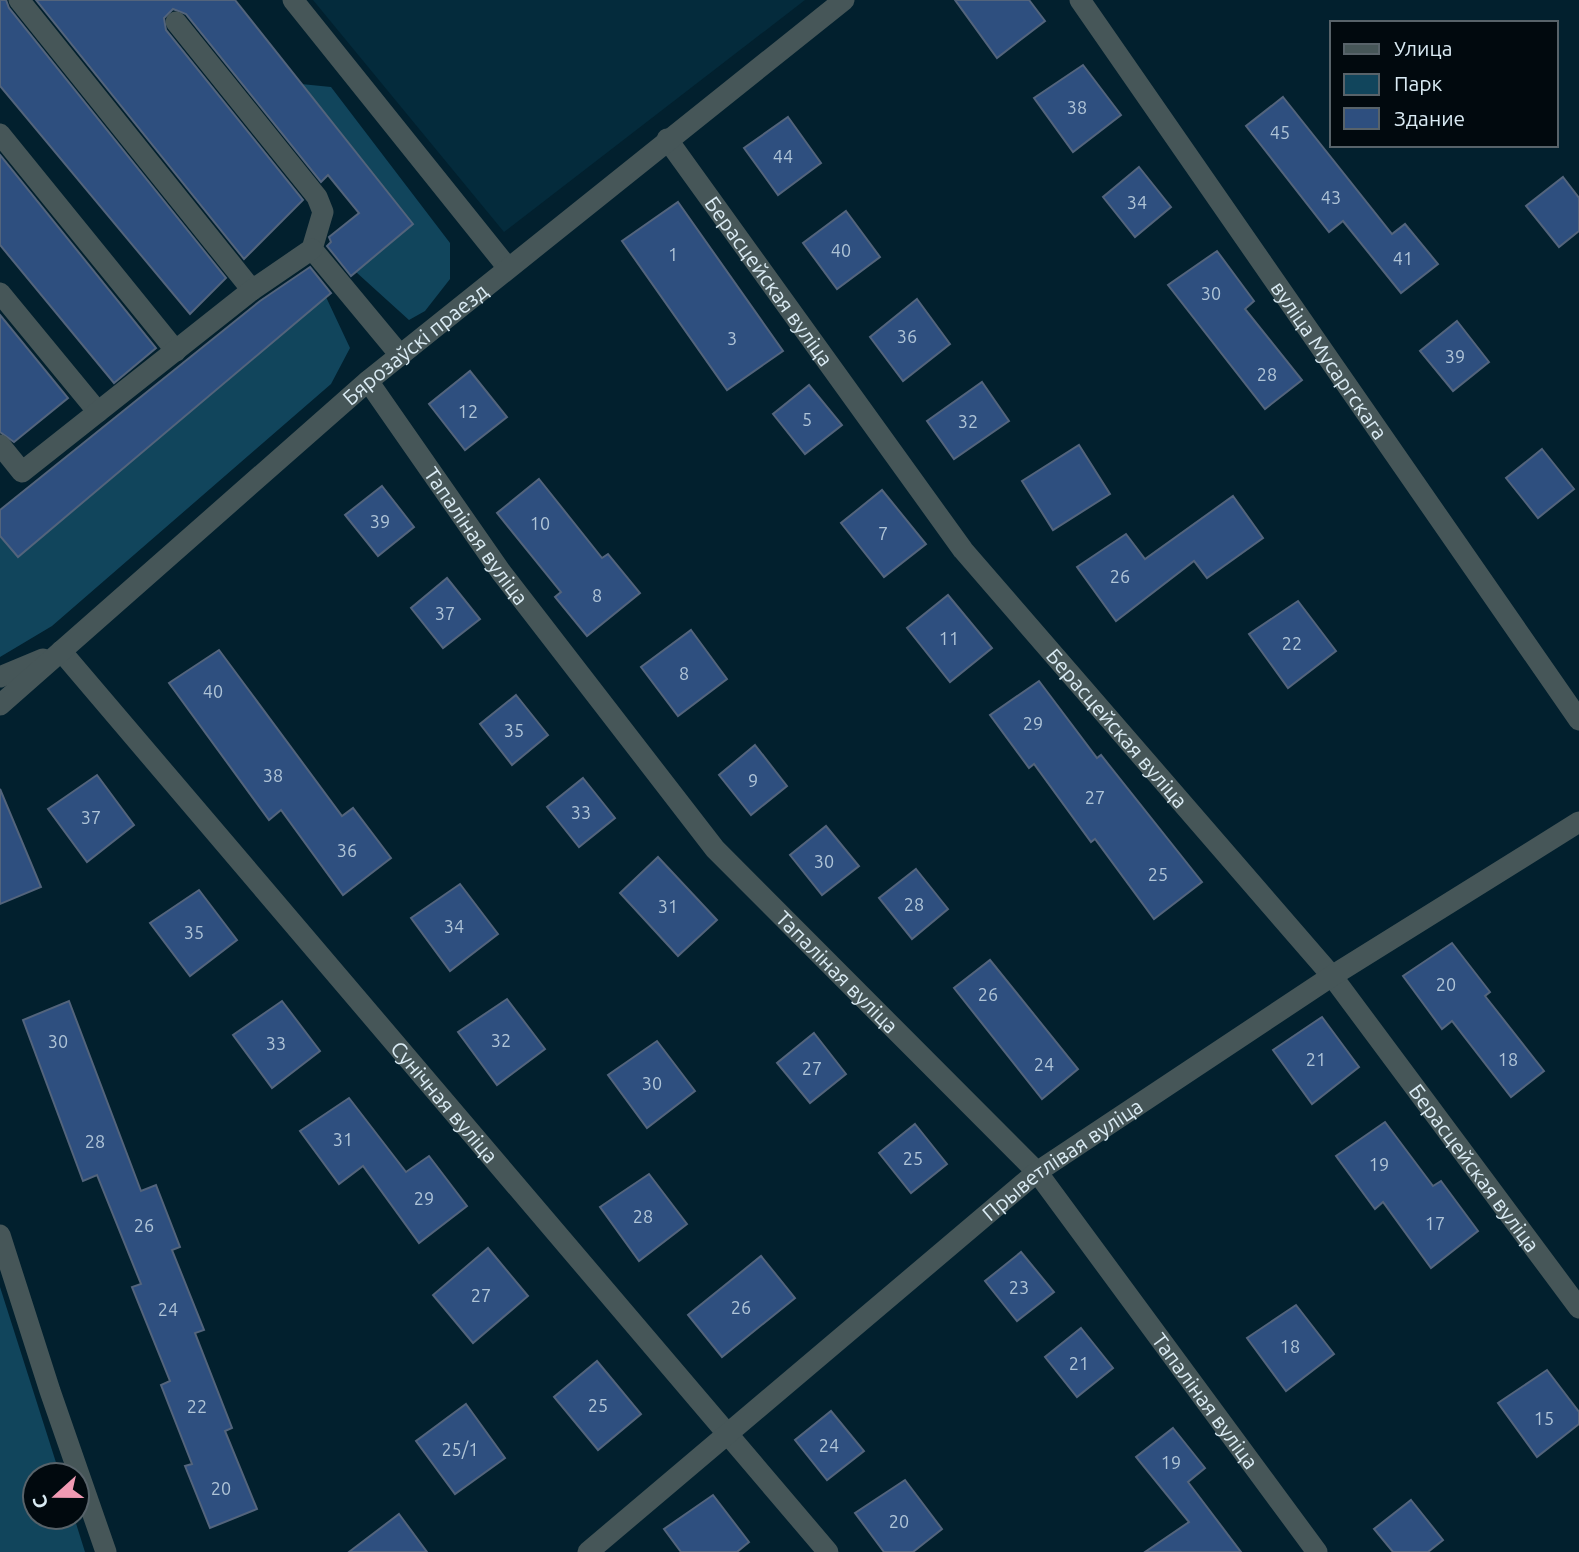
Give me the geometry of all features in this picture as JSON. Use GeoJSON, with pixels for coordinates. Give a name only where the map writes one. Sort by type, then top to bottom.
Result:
{"type":"FeatureCollection","features":[{"type":"Feature","properties":{"kind":"street"},"geometry":{"type":"LineString","coordinates":[[293,0],[508,268]]}},
{"type":"Feature","properties":{"kind":"street","name":"Бярозаўскі праезд"},"geometry":{"type":"LineString","coordinates":[[0,705],[368,381],[844,0]]}},
{"type":"Feature","properties":{"kind":"street","name":"вуліца Мусаргскага"},"geometry":{"type":"LineString","coordinates":[[1080,0],[1579,720]]}},
{"type":"Feature","properties":{"kind":"street"},"geometry":{"type":"LineString","coordinates":[[23,2],[251,290]]}},
{"type":"Feature","properties":{"kind":"street"},"geometry":{"type":"LineString","coordinates":[[0,444],[22,471],[251,290],[312,249],[323,212],[317,197],[176,22]]}},
{"type":"Feature","properties":{"kind":"street"},"geometry":{"type":"LineString","coordinates":[[0,134],[176,351]]}},
{"type":"Feature","properties":{"kind":"street","name":"Берасцейская вуліца"},"geometry":{"type":"LineString","coordinates":[[667,139],[963,550],[1025,626],[1332,976],[1579,1308]]}},
{"type":"Feature","properties":{"kind":"street"},"geometry":{"type":"LineString","coordinates":[[312,249],[400,355]]}},
{"type":"Feature","properties":{"kind":"street"},"geometry":{"type":"LineString","coordinates":[[0,293],[98,412]]}},
{"type":"Feature","properties":{"kind":"street","name":"Тапаліная вуліца"},"geometry":{"type":"LineString","coordinates":[[368,381],[501,572],[715,849],[1037,1172],[1317,1552]]}},
{"type":"Feature","properties":{"kind":"street"},"geometry":{"type":"LineString","coordinates":[[0,677],[61,651]]}},
{"type":"Feature","properties":{"kind":"street","name":"Сунічная вуліца"},"geometry":{"type":"LineString","coordinates":[[61,651],[828,1552]]}},
{"type":"Feature","properties":{"kind":"street","name":"Прыветлівая вуліца"},"geometry":{"type":"LineString","coordinates":[[588,1552],[1037,1172],[1332,976],[1579,822]]}},
{"type":"Feature","properties":{"kind":"street"},"geometry":{"type":"LineString","coordinates":[[0,1235],[106,1552]]}},
{"type":"Feature","properties":{"kind":"shaded area"},"geometry":{"type":"Polygon","coordinates":[[[313,0],[805,0],[504,232],[313,0]]]}},
{"type":"Feature","properties":{"kind":"green space"},"geometry":{"type":"Polygon","coordinates":[[[301,84],[331,87],[450,243],[450,279],[425,311],[409,320],[356,272],[413,224],[301,84]]]}},
{"type":"Feature","properties":{"kind":"green space"},"geometry":{"type":"Polygon","coordinates":[[[326,297],[350,348],[331,384],[52,626],[0,657],[0,536],[18,557],[326,297]]]}},
{"type":"Feature","properties":{"kind":"green space"},"geometry":{"type":"Polygon","coordinates":[[[0,1287],[56,1461],[21,1461],[21,1531],[78,1531],[85,1552],[0,1552],[0,1287]]]}},
{"type":"Feature","properties":{"kind":"building"},"geometry":{"type":"Polygon","coordinates":[[[0,0],[6,0],[9,8],[226,278],[190,314],[0,86],[0,0]]]}},
{"type":"Feature","properties":{"kind":"building"},"geometry":{"type":"Polygon","coordinates":[[[36,0],[235,0],[413,224],[351,276],[327,246],[331,242],[329,237],[359,213],[328,175],[321,182],[186,14],[173,9],[164,18],[166,30],[303,200],[244,259],[36,0]]]}},
{"type":"Feature","properties":{"kind":"building"},"geometry":{"type":"Polygon","coordinates":[[[955,0],[1029,0],[1045,21],[997,58],[955,0]]]}},
{"type":"Feature","properties":{"kind":"building"},"geometry":{"type":"Polygon","coordinates":[[[1083,65],[1121,115],[1073,152],[1034,98],[1083,65]]]}},
{"type":"Feature","properties":{"kind":"building"},"geometry":{"type":"Polygon","coordinates":[[[1283,97],[1392,234],[1405,224],[1438,264],[1401,293],[1343,221],[1329,232],[1246,126],[1283,97]]]}},
{"type":"Feature","properties":{"kind":"building"},"geometry":{"type":"Polygon","coordinates":[[[788,117],[821,163],[778,195],[744,148],[788,117]]]}},
{"type":"Feature","properties":{"kind":"building"},"geometry":{"type":"Polygon","coordinates":[[[0,155],[156,348],[114,383],[0,245],[0,155]]]}},
{"type":"Feature","properties":{"kind":"building"},"geometry":{"type":"Polygon","coordinates":[[[1139,167],[1171,207],[1135,237],[1103,197],[1139,167]]]}},
{"type":"Feature","properties":{"kind":"building"},"geometry":{"type":"Polygon","coordinates":[[[1563,177],[1579,198],[1579,231],[1559,247],[1526,206],[1563,177]]]}},
{"type":"Feature","properties":{"kind":"building"},"geometry":{"type":"Polygon","coordinates":[[[678,202],[783,351],[727,390],[622,241],[678,202]]]}},
{"type":"Feature","properties":{"kind":"building"},"geometry":{"type":"Polygon","coordinates":[[[846,211],[880,257],[837,289],[803,243],[846,211]]]}},
{"type":"Feature","properties":{"kind":"building"},"geometry":{"type":"Polygon","coordinates":[[[1217,251],[1254,301],[1245,309],[1302,380],[1265,409],[1168,285],[1217,251]]]}},
{"type":"Feature","properties":{"kind":"building"},"geometry":{"type":"Polygon","coordinates":[[[310,267],[331,293],[18,557],[0,536],[0,510],[260,301],[310,267]]]}},
{"type":"Feature","properties":{"kind":"building"},"geometry":{"type":"Polygon","coordinates":[[[917,299],[950,344],[903,381],[870,337],[917,299]]]}},
{"type":"Feature","properties":{"kind":"building"},"geometry":{"type":"Polygon","coordinates":[[[0,315],[68,398],[14,442],[0,432],[0,315]]]}},
{"type":"Feature","properties":{"kind":"building"},"geometry":{"type":"Polygon","coordinates":[[[1457,321],[1489,362],[1453,391],[1420,351],[1457,321]]]}},
{"type":"Feature","properties":{"kind":"building"},"geometry":{"type":"Polygon","coordinates":[[[470,371],[507,417],[465,450],[429,404],[470,371]]]}},
{"type":"Feature","properties":{"kind":"building"},"geometry":{"type":"Polygon","coordinates":[[[982,382],[1009,421],[954,459],[927,421],[982,382]]]}},
{"type":"Feature","properties":{"kind":"building"},"geometry":{"type":"Polygon","coordinates":[[[809,385],[842,425],[805,454],[773,414],[809,385]]]}},
{"type":"Feature","properties":{"kind":"building"},"geometry":{"type":"Polygon","coordinates":[[[1079,445],[1110,494],[1053,530],[1022,481],[1079,445]]]}},
{"type":"Feature","properties":{"kind":"building"},"geometry":{"type":"Polygon","coordinates":[[[1542,449],[1574,489],[1538,518],[1506,478],[1542,449]]]}},
{"type":"Feature","properties":{"kind":"building"},"geometry":{"type":"Polygon","coordinates":[[[539,479],[602,558],[608,554],[640,593],[587,636],[555,597],[561,592],[497,513],[539,479]]]}},
{"type":"Feature","properties":{"kind":"building"},"geometry":{"type":"Polygon","coordinates":[[[382,486],[414,527],[378,556],[345,515],[382,486]]]}},
{"type":"Feature","properties":{"kind":"building"},"geometry":{"type":"Polygon","coordinates":[[[882,490],[926,544],[884,577],[841,523],[882,490]]]}},
{"type":"Feature","properties":{"kind":"building"},"geometry":{"type":"Polygon","coordinates":[[[1233,496],[1263,538],[1207,578],[1194,561],[1116,621],[1077,567],[1126,534],[1145,559],[1233,496]]]}},
{"type":"Feature","properties":{"kind":"building"},"geometry":{"type":"Polygon","coordinates":[[[447,578],[480,619],[443,648],[411,608],[447,578]]]}},
{"type":"Feature","properties":{"kind":"building"},"geometry":{"type":"Polygon","coordinates":[[[948,595],[992,648],[950,682],[907,628],[948,595]]]}},
{"type":"Feature","properties":{"kind":"building"},"geometry":{"type":"Polygon","coordinates":[[[1298,601],[1336,651],[1288,688],[1249,634],[1298,601]]]}},
{"type":"Feature","properties":{"kind":"building"},"geometry":{"type":"Polygon","coordinates":[[[691,630],[727,679],[678,716],[641,667],[691,630]]]}},
{"type":"Feature","properties":{"kind":"building"},"geometry":{"type":"Polygon","coordinates":[[[219,650],[342,816],[353,808],[391,858],[343,895],[281,810],[269,820],[169,683],[219,650]]]}},
{"type":"Feature","properties":{"kind":"building"},"geometry":{"type":"Polygon","coordinates":[[[1039,681],[1097,758],[1101,755],[1202,882],[1154,919],[1095,839],[1091,842],[1034,764],[1029,768],[990,715],[1039,681]]]}},
{"type":"Feature","properties":{"kind":"building"},"geometry":{"type":"Polygon","coordinates":[[[516,695],[548,735],[512,765],[480,724],[516,695]]]}},
{"type":"Feature","properties":{"kind":"building"},"geometry":{"type":"Polygon","coordinates":[[[755,745],[787,786],[751,815],[719,775],[755,745]]]}},
{"type":"Feature","properties":{"kind":"building"},"geometry":{"type":"Polygon","coordinates":[[[97,775],[134,825],[87,862],[48,809],[97,775]]]}},
{"type":"Feature","properties":{"kind":"building"},"geometry":{"type":"Polygon","coordinates":[[[583,778],[615,818],[579,847],[547,807],[583,778]]]}},
{"type":"Feature","properties":{"kind":"building"},"geometry":{"type":"Polygon","coordinates":[[[0,789],[41,887],[0,904],[0,789]]]}},
{"type":"Feature","properties":{"kind":"building"},"geometry":{"type":"Polygon","coordinates":[[[826,826],[859,866],[822,895],[790,855],[826,826]]]}},
{"type":"Feature","properties":{"kind":"building"},"geometry":{"type":"Polygon","coordinates":[[[658,857],[717,920],[678,956],[620,893],[658,857]]]}},
{"type":"Feature","properties":{"kind":"building"},"geometry":{"type":"Polygon","coordinates":[[[916,869],[948,909],[912,939],[879,898],[916,869]]]}},
{"type":"Feature","properties":{"kind":"building"},"geometry":{"type":"Polygon","coordinates":[[[460,884],[498,934],[450,971],[411,918],[460,884]]]}},
{"type":"Feature","properties":{"kind":"building"},"geometry":{"type":"Polygon","coordinates":[[[199,890],[237,940],[190,976],[150,923],[199,890]]]}},
{"type":"Feature","properties":{"kind":"building"},"geometry":{"type":"Polygon","coordinates":[[[1452,943],[1490,992],[1485,996],[1544,1071],[1511,1097],[1452,1021],[1442,1029],[1403,976],[1452,943]]]}},
{"type":"Feature","properties":{"kind":"building"},"geometry":{"type":"Polygon","coordinates":[[[990,960],[1078,1069],[1042,1099],[954,988],[990,960]]]}},
{"type":"Feature","properties":{"kind":"building"},"geometry":{"type":"Polygon","coordinates":[[[507,999],[545,1049],[497,1085],[458,1032],[507,999]]]}},
{"type":"Feature","properties":{"kind":"building"},"geometry":{"type":"Polygon","coordinates":[[[69,1001],[141,1191],[156,1185],[180,1247],[172,1250],[204,1330],[195,1333],[232,1428],[225,1431],[257,1509],[210,1528],[185,1466],[192,1464],[161,1385],[170,1381],[132,1287],[141,1284],[97,1175],[83,1181],[23,1020],[69,1001]]]}},
{"type":"Feature","properties":{"kind":"building"},"geometry":{"type":"Polygon","coordinates":[[[282,1001],[320,1051],[272,1088],[233,1035],[282,1001]]]}},
{"type":"Feature","properties":{"kind":"building"},"geometry":{"type":"Polygon","coordinates":[[[1322,1017],[1359,1067],[1312,1104],[1273,1050],[1322,1017]]]}},
{"type":"Feature","properties":{"kind":"building"},"geometry":{"type":"Polygon","coordinates":[[[814,1033],[846,1074],[810,1103],[777,1063],[814,1033]]]}},
{"type":"Feature","properties":{"kind":"building"},"geometry":{"type":"Polygon","coordinates":[[[657,1041],[695,1091],[647,1128],[608,1075],[657,1041]]]}},
{"type":"Feature","properties":{"kind":"building"},"geometry":{"type":"Polygon","coordinates":[[[349,1098],[406,1172],[429,1156],[467,1206],[419,1243],[363,1166],[339,1184],[300,1131],[349,1098]]]}},
{"type":"Feature","properties":{"kind":"building"},"geometry":{"type":"Polygon","coordinates":[[[1385,1122],[1433,1186],[1441,1181],[1478,1231],[1431,1268],[1383,1202],[1375,1209],[1336,1156],[1385,1122]]]}},
{"type":"Feature","properties":{"kind":"building"},"geometry":{"type":"Polygon","coordinates":[[[915,1124],[947,1164],[911,1193],[879,1153],[915,1124]]]}},
{"type":"Feature","properties":{"kind":"building"},"geometry":{"type":"Polygon","coordinates":[[[649,1174],[687,1224],[639,1261],[600,1207],[649,1174]]]}},
{"type":"Feature","properties":{"kind":"building"},"geometry":{"type":"Polygon","coordinates":[[[488,1248],[528,1296],[473,1343],[433,1295],[488,1248]]]}},
{"type":"Feature","properties":{"kind":"building"},"geometry":{"type":"Polygon","coordinates":[[[1021,1252],[1054,1292],[1017,1321],[985,1281],[1021,1252]]]}},
{"type":"Feature","properties":{"kind":"building"},"geometry":{"type":"Polygon","coordinates":[[[761,1256],[795,1298],[722,1357],[688,1315],[761,1256]]]}},
{"type":"Feature","properties":{"kind":"building"},"geometry":{"type":"Polygon","coordinates":[[[1296,1305],[1334,1354],[1286,1391],[1247,1338],[1296,1305]]]}},
{"type":"Feature","properties":{"kind":"building"},"geometry":{"type":"Polygon","coordinates":[[[1081,1328],[1113,1368],[1077,1397],[1045,1357],[1081,1328]]]}},
{"type":"Feature","properties":{"kind":"building"},"geometry":{"type":"Polygon","coordinates":[[[597,1361],[641,1414],[598,1450],[554,1397],[597,1361]]]}},
{"type":"Feature","properties":{"kind":"building"},"geometry":{"type":"Polygon","coordinates":[[[1547,1370],[1579,1412],[1579,1424],[1537,1457],[1498,1403],[1547,1370]]]}},
{"type":"Feature","properties":{"kind":"building"},"geometry":{"type":"Polygon","coordinates":[[[466,1404],[505,1458],[455,1494],[416,1441],[466,1404]]]}},
{"type":"Feature","properties":{"kind":"building"},"geometry":{"type":"Polygon","coordinates":[[[831,1411],[864,1451],[827,1480],[795,1440],[831,1411]]]}},
{"type":"Feature","properties":{"kind":"building"},"geometry":{"type":"Polygon","coordinates":[[[1173,1428],[1205,1468],[1188,1482],[1241,1552],[1145,1552],[1189,1522],[1136,1457],[1173,1428]]]}},
{"type":"Feature","properties":{"kind":"building"},"geometry":{"type":"Polygon","coordinates":[[[905,1480],[942,1529],[913,1552],[884,1552],[855,1513],[905,1480]]]}},
{"type":"Feature","properties":{"kind":"building"},"geometry":{"type":"Polygon","coordinates":[[[713,1495],[749,1542],[737,1552],[681,1552],[664,1529],[713,1495]]]}},
{"type":"Feature","properties":{"kind":"building"},"geometry":{"type":"Polygon","coordinates":[[[1411,1500],[1443,1540],[1428,1552],[1393,1552],[1374,1529],[1411,1500]]]}},
{"type":"Feature","properties":{"kind":"building"},"geometry":{"type":"Polygon","coordinates":[[[399,1514],[427,1552],[349,1552],[399,1514]]]}}]}
